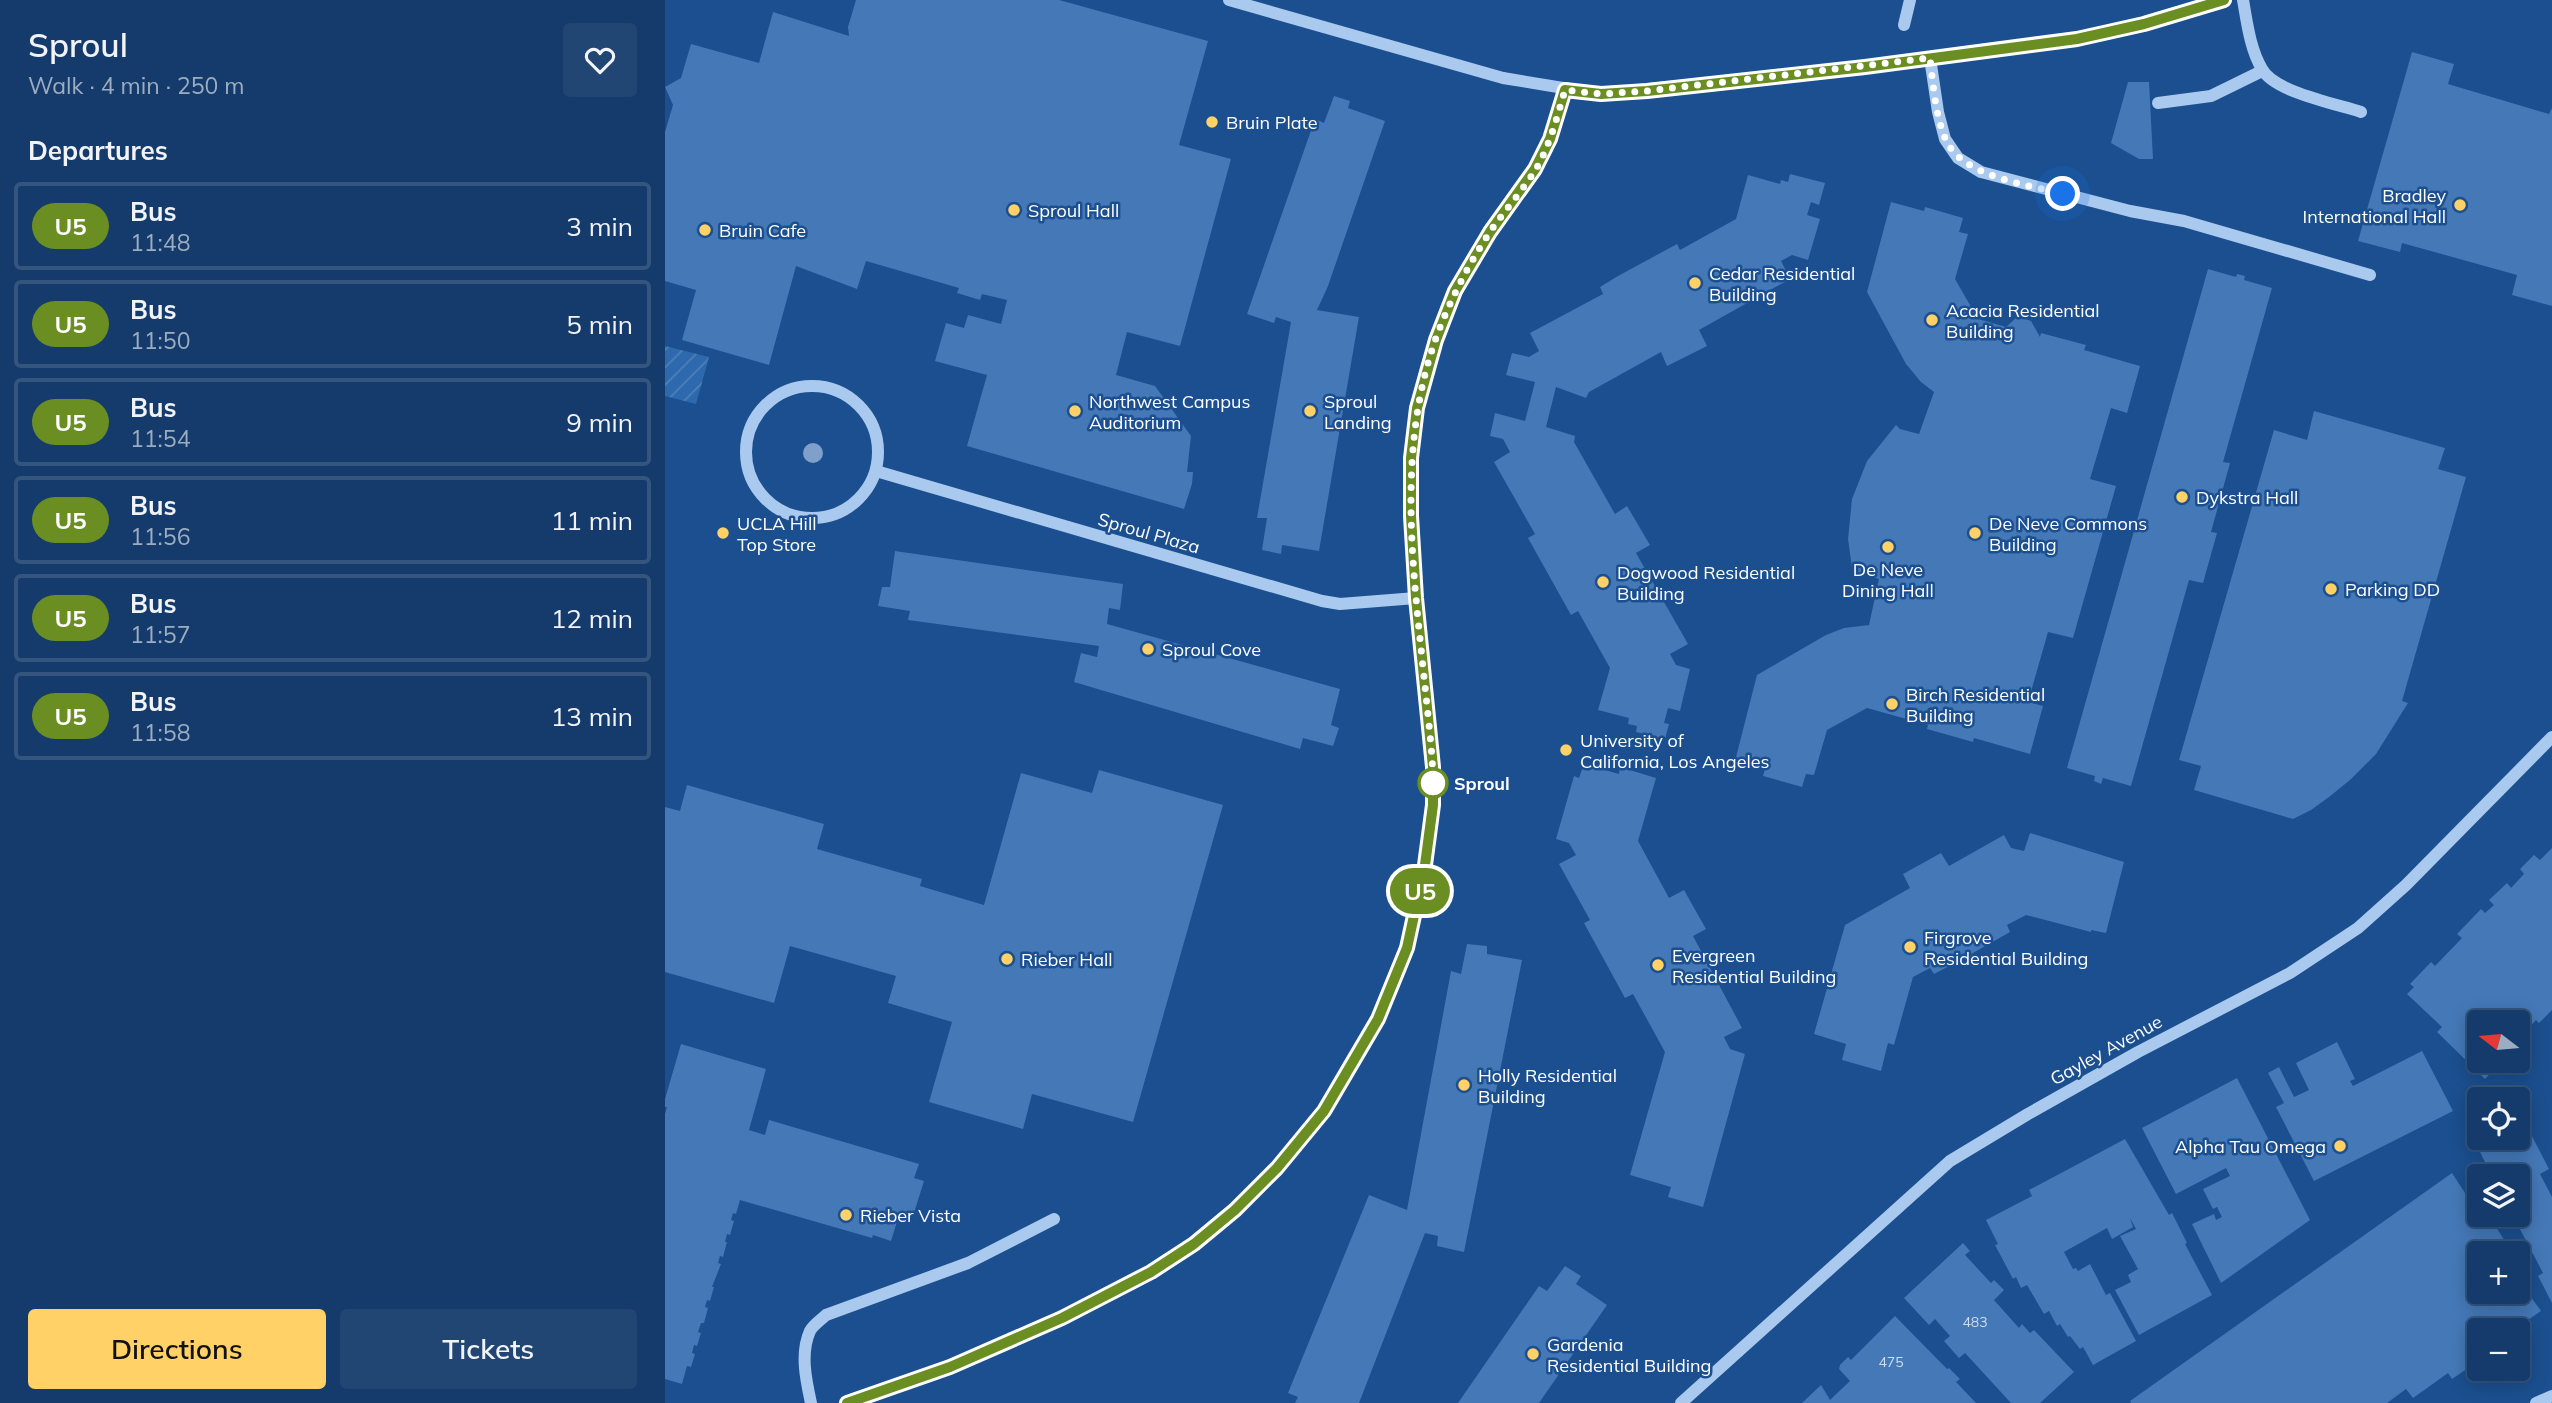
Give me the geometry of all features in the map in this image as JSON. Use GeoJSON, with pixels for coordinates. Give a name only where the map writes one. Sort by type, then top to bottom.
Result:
{"type":"FeatureCollection","features":[{"type":"Feature","properties":{"kind":"street"},"geometry":{"type":"LineString","coordinates":[[1230,0],[1503,78],[1601,94],[1647,91],[2077,39],[2144,24],[2224,0]]}},
{"type":"Feature","properties":{"kind":"street"},"geometry":{"type":"LineString","coordinates":[[1905,25],[1910,0]]}},
{"type":"Feature","properties":{"kind":"street"},"geometry":{"type":"LineString","coordinates":[[2243,0],[2248,31],[2262,71],[2281,86],[2361,112]]}},
{"type":"Feature","properties":{"kind":"street"},"geometry":{"type":"LineString","coordinates":[[1930,58],[1936,105],[1945,139],[1958,158],[1981,172],[2130,211],[2185,221],[2370,275]]}},
{"type":"Feature","properties":{"kind":"street"},"geometry":{"type":"LineString","coordinates":[[2158,103],[2211,96],[2262,71]]}},
{"type":"Feature","properties":{"kind":"street"},"geometry":{"type":"LineString","coordinates":[[846,1403],[963,1361],[1062,1318],[1151,1272],[1194,1244],[1235,1210],[1277,1168],[1324,1111],[1378,1019],[1407,948],[1425,865],[1433,805],[1433,767],[1416,598],[1411,516],[1411,458],[1417,408],[1426,371],[1455,291],[1490,232],[1535,169],[1550,139],[1565,90]]}},
{"type":"Feature","properties":{"kind":"street"},"geometry":{"type":"LineString","coordinates":[[807,386],[828,387],[848,396],[863,410],[874,429],[878,450],[876,471],[866,491],[850,507],[830,516],[807,518],[786,513],[767,501],[754,483],[747,462],[747,440],[754,420],[767,403],[785,391],[807,386]]}},
{"type":"Feature","properties":{"kind":"street","name":"Sproul Plaza"},"geometry":{"type":"LineString","coordinates":[[876,471],[1322,601],[1341,604],[1416,598]]}},
{"type":"Feature","properties":{"kind":"street","name":"Gayley Avenue"},"geometry":{"type":"LineString","coordinates":[[1681,1403],[1950,1161],[2138,1052],[2290,973],[2358,928],[2406,885],[2552,737]]}},
{"type":"Feature","properties":{"kind":"street"},"geometry":{"type":"LineString","coordinates":[[811,1403],[804,1371],[806,1348],[811,1329],[826,1315],[968,1263],[1055,1219]]}},
{"type":"Feature","properties":{"kind":"street"},"geometry":{"type":"LineString","coordinates":[[2536,1403],[2552,1396]]}},
{"type":"Feature","properties":{"kind":"shaded area"},"geometry":{"type":"Polygon","coordinates":[[[665,346],[709,357],[696,404],[665,396],[665,346]]]}},
{"type":"Feature","properties":{"kind":"building"},"geometry":{"type":"Polygon","coordinates":[[[856,0],[1059,0],[1208,41],[1179,145],[1231,159],[1180,346],[1127,332],[1116,375],[1155,386],[1191,436],[1187,472],[1193,472],[1192,484],[1184,509],[967,446],[987,375],[935,361],[946,323],[964,328],[968,315],[1001,324],[1007,300],[982,294],[980,300],[957,293],[959,288],[866,261],[857,289],[796,266],[769,365],[682,340],[696,290],[665,281],[665,132],[673,105],[665,87],[681,78],[691,44],[759,63],[773,12],[849,36],[848,27],[856,0]]]}},
{"type":"Feature","properties":{"kind":"building","name":"Bradley International Hall"},"geometry":{"type":"Polygon","coordinates":[[[2412,52],[2454,64],[2448,84],[2549,114],[2552,108],[2552,306],[2512,295],[2517,275],[2402,243],[2400,252],[2358,241],[2412,52]]]}},
{"type":"Feature","properties":{"kind":"building"},"geometry":{"type":"Polygon","coordinates":[[[2128,82],[2149,82],[2153,159],[2139,159],[2111,143],[2128,82]]]}},
{"type":"Feature","properties":{"kind":"building","name":"Sproul Landing"},"geometry":{"type":"Polygon","coordinates":[[[1334,96],[1350,101],[1348,108],[1385,121],[1328,286],[1317,310],[1359,317],[1319,551],[1282,545],[1281,554],[1262,550],[1267,518],[1257,518],[1291,322],[1276,317],[1274,323],[1247,314],[1315,119],[1324,123],[1334,96]]]}},
{"type":"Feature","properties":{"kind":"building"},"geometry":{"type":"Polygon","coordinates":[[[1790,174],[1825,183],[1819,205],[1811,202],[1807,215],[1820,219],[1808,260],[1792,255],[1781,261],[1790,279],[1699,330],[1707,346],[1667,366],[1661,352],[1589,392],[1586,398],[1556,387],[1546,427],[1575,436],[1574,442],[1615,514],[1627,506],[1650,545],[1636,553],[1688,644],[1670,654],[1676,665],[1690,669],[1680,711],[1668,708],[1664,723],[1669,724],[1665,739],[1636,732],[1637,726],[1628,724],[1629,718],[1598,710],[1610,668],[1578,611],[1571,615],[1528,538],[1535,534],[1494,462],[1510,452],[1503,439],[1490,436],[1495,413],[1525,421],[1535,382],[1506,375],[1512,353],[1529,357],[1539,351],[1530,333],[1603,294],[1600,287],[1618,276],[1677,244],[1680,250],[1736,219],[1748,175],[1780,184],[1781,180],[1788,182],[1790,174]]]}},
{"type":"Feature","properties":{"kind":"building"},"geometry":{"type":"Polygon","coordinates":[[[1891,202],[1924,211],[1925,207],[1963,218],[1959,232],[1968,234],[1955,279],[1978,319],[2006,327],[2017,317],[2023,318],[2031,321],[2040,337],[2041,333],[2086,345],[2084,350],[2140,366],[2127,413],[2111,408],[2090,479],[2116,486],[2073,638],[2048,632],[2028,702],[2043,706],[2030,754],[1974,738],[1973,742],[1927,729],[1928,725],[1867,708],[1827,730],[1814,775],[1806,774],[1802,787],[1763,776],[1765,769],[1735,761],[1757,675],[1826,635],[1844,628],[1869,625],[1879,579],[1861,574],[1853,575],[1848,539],[1852,499],[1867,461],[1896,425],[1900,429],[1919,434],[1934,392],[1921,382],[1906,364],[1867,292],[1891,202]]]}},
{"type":"Feature","properties":{"kind":"building","name":"Dykstra Hall"},"geometry":{"type":"Polygon","coordinates":[[[2208,269],[2236,277],[2237,274],[2245,276],[2244,280],[2272,288],[2223,462],[2230,463],[2211,532],[2217,533],[2203,583],[2189,580],[2131,786],[2103,778],[2101,784],[2094,781],[2095,776],[2067,768],[2208,269]]]}},
{"type":"Feature","properties":{"kind":"building","name":"Parking DD"},"geometry":{"type":"Polygon","coordinates":[[[2314,411],[2445,448],[2438,469],[2466,477],[2402,701],[2408,703],[2376,754],[2329,797],[2293,819],[2194,790],[2201,766],[2179,760],[2274,430],[2307,440],[2314,411]]]}},
{"type":"Feature","properties":{"kind":"building","name":"Sproul Cove"},"geometry":{"type":"Polygon","coordinates":[[[895,551],[1123,584],[1120,610],[1109,608],[1107,624],[1340,689],[1331,725],[1339,728],[1333,746],[1303,738],[1300,749],[1074,682],[1081,653],[1097,657],[1099,646],[908,620],[910,611],[878,606],[882,587],[890,587],[895,551]]]}},
{"type":"Feature","properties":{"kind":"building","name":"Evergreen Residential Building"},"geometry":{"type":"Polygon","coordinates":[[[1584,764],[1619,774],[1620,767],[1656,778],[1638,841],[1669,898],[1684,890],[1706,929],[1693,936],[1742,1028],[1724,1037],[1730,1049],[1745,1054],[1703,1207],[1668,1197],[1671,1187],[1630,1175],[1665,1052],[1633,994],[1625,998],[1584,923],[1590,920],[1559,864],[1576,855],[1569,843],[1556,839],[1574,776],[1579,778],[1584,764]]]}},
{"type":"Feature","properties":{"kind":"building","name":"Rieber Hall"},"geometry":{"type":"Polygon","coordinates":[[[1099,770],[1223,805],[1133,1122],[1032,1094],[1023,1129],[929,1102],[952,1022],[888,1003],[896,976],[790,946],[774,1003],[665,972],[665,807],[680,811],[687,785],[824,824],[817,849],[922,879],[920,886],[984,905],[1021,773],[1092,793],[1099,770]]]}},
{"type":"Feature","properties":{"kind":"building","name":"Firgrove Residential Building"},"geometry":{"type":"Polygon","coordinates":[[[2030,833],[2124,862],[2106,933],[2091,932],[2026,915],[2007,925],[2010,932],[1957,962],[1934,974],[1930,968],[1913,977],[1894,1045],[1888,1043],[1881,1071],[1842,1060],[1846,1044],[1814,1034],[1845,925],[1910,888],[1903,874],[1941,853],[1949,866],[2004,835],[2011,848],[2024,851],[2030,833]]]}},
{"type":"Feature","properties":{"kind":"building"},"geometry":{"type":"Polygon","coordinates":[[[2552,848],[2552,1010],[2539,1023],[2536,1020],[2531,1025],[2531,1010],[2467,1010],[2467,1061],[2437,1032],[2442,1027],[2407,994],[2414,987],[2410,984],[2431,962],[2435,966],[2462,938],[2457,934],[2481,909],[2485,913],[2494,905],[2489,900],[2507,883],[2511,888],[2524,874],[2520,869],[2534,855],[2540,860],[2552,848]]]}},
{"type":"Feature","properties":{"kind":"building","name":"Holly Residential Building"},"geometry":{"type":"Polygon","coordinates":[[[1467,944],[1487,946],[1487,954],[1522,960],[1464,1252],[1437,1246],[1438,1236],[1425,1233],[1359,1403],[1295,1403],[1298,1397],[1288,1393],[1369,1195],[1407,1210],[1451,971],[1461,974],[1467,944]]]}},
{"type":"Feature","properties":{"kind":"building","name":"Alpha Tau Omega"},"geometry":{"type":"Polygon","coordinates":[[[2337,1042],[2355,1079],[2350,1081],[2353,1086],[2422,1051],[2453,1111],[2314,1181],[2276,1107],[2284,1103],[2268,1073],[2279,1067],[2294,1097],[2309,1090],[2296,1063],[2337,1042]]]}},
{"type":"Feature","properties":{"kind":"building","name":"Rieber Vista"},"geometry":{"type":"Polygon","coordinates":[[[681,1044],[766,1069],[749,1130],[765,1135],[769,1120],[919,1164],[914,1178],[924,1181],[913,1216],[900,1212],[891,1241],[740,1200],[736,1214],[733,1213],[731,1220],[734,1221],[730,1235],[727,1234],[723,1257],[720,1256],[718,1263],[721,1264],[710,1301],[707,1300],[705,1307],[708,1308],[698,1332],[701,1333],[697,1346],[694,1345],[692,1353],[695,1354],[691,1367],[687,1366],[682,1384],[665,1379],[665,1099],[681,1044]]]}},
{"type":"Feature","properties":{"kind":"building"},"geometry":{"type":"Polygon","coordinates":[[[2479,1073],[2491,1073],[2485,1079],[2479,1073]]]}},
{"type":"Feature","properties":{"kind":"building"},"geometry":{"type":"Polygon","coordinates":[[[2237,1078],[2310,1220],[2221,1283],[2192,1224],[2214,1214],[2216,1220],[2222,1217],[2217,1207],[2213,1209],[2203,1189],[2230,1176],[2226,1168],[2176,1194],[2142,1128],[2237,1078]]]}},
{"type":"Feature","properties":{"kind":"building"},"geometry":{"type":"Polygon","coordinates":[[[2530,1133],[2549,1169],[2540,1174],[2552,1197],[2552,1303],[2538,1276],[2543,1273],[2530,1248],[2530,1241],[2526,1241],[2519,1227],[2530,1227],[2530,1164],[2486,1164],[2479,1150],[2530,1150],[2530,1133]]]}},
{"type":"Feature","properties":{"kind":"building"},"geometry":{"type":"Polygon","coordinates":[[[2125,1139],[2169,1215],[2172,1213],[2212,1295],[2139,1335],[2115,1290],[2131,1282],[2128,1275],[2138,1269],[2120,1236],[2136,1229],[2130,1218],[2133,1227],[2112,1239],[2107,1228],[2064,1252],[2073,1269],[2078,1271],[2090,1264],[2106,1295],[2110,1293],[2136,1341],[2093,1365],[2083,1347],[2080,1349],[2070,1336],[2068,1337],[2060,1324],[2057,1326],[2049,1311],[2044,1314],[2027,1285],[2021,1288],[2016,1277],[2013,1279],[1995,1245],[1998,1244],[1986,1220],[2032,1196],[2029,1190],[2125,1139]]]}},
{"type":"Feature","properties":{"kind":"building"},"geometry":{"type":"Polygon","coordinates":[[[2452,1173],[2465,1193],[2467,1192],[2467,1227],[2496,1227],[2505,1241],[2467,1241],[2467,1304],[2530,1304],[2530,1296],[2541,1311],[2530,1319],[2467,1318],[2467,1369],[2452,1379],[2448,1373],[2413,1398],[2406,1389],[2387,1403],[2130,1401],[2452,1173]]]}},
{"type":"Feature","properties":{"kind":"building"},"geometry":{"type":"Polygon","coordinates":[[[1963,1243],[1970,1251],[1965,1255],[1991,1283],[1994,1280],[2004,1290],[1994,1300],[2019,1328],[2022,1324],[2030,1333],[2034,1330],[2074,1372],[2040,1403],[2011,1403],[1965,1353],[1959,1358],[1944,1341],[1950,1336],[1935,1319],[1929,1325],[1904,1298],[1963,1243]]]}},
{"type":"Feature","properties":{"kind":"building","name":"Gardenia Residential Building"},"geometry":{"type":"Polygon","coordinates":[[[1565,1266],[1581,1276],[1576,1284],[1607,1305],[1539,1403],[1458,1403],[1539,1286],[1547,1291],[1565,1266]]]}},
{"type":"Feature","properties":{"kind":"building"},"geometry":{"type":"Polygon","coordinates":[[[1895,1316],[1960,1379],[1956,1382],[1976,1403],[1802,1403],[1821,1385],[1830,1400],[1850,1381],[1839,1369],[1840,1365],[1848,1357],[1851,1360],[1895,1316]]]}},
{"type":"Feature","properties":{"kind":"bus line","name":"U5"},"geometry":{"type":"LineString","coordinates":[[847,1403],[950,1367],[1062,1318],[1151,1272],[1194,1244],[1235,1210],[1277,1168],[1324,1111],[1378,1019],[1407,948],[1425,865],[1433,805],[1433,767],[1416,598],[1411,516],[1411,458],[1417,408],[1436,340],[1455,291],[1490,232],[1535,169],[1550,139],[1565,90],[1601,94],[1647,91],[1989,52],[2077,39],[2144,24],[2224,0]]}},
{"type":"Feature","properties":{"kind":"place","name":"Bruin Plate"},"geometry":{"type":"Point","coordinates":[1212,122]}},
{"type":"Feature","properties":{"kind":"place","name":"Bradley International Hall"},"geometry":{"type":"Point","coordinates":[2460,205]}},
{"type":"Feature","properties":{"kind":"place","name":"Sproul Hall"},"geometry":{"type":"Point","coordinates":[1014,210]}},
{"type":"Feature","properties":{"kind":"place","name":"Bruin Cafe"},"geometry":{"type":"Point","coordinates":[705,230]}},
{"type":"Feature","properties":{"kind":"place","name":"Cedar Residential Building"},"geometry":{"type":"Point","coordinates":[1695,283]}},
{"type":"Feature","properties":{"kind":"place","name":"Acacia Residential Building"},"geometry":{"type":"Point","coordinates":[1932,320]}},
{"type":"Feature","properties":{"kind":"place","name":"Northwest Campus Auditorium"},"geometry":{"type":"Point","coordinates":[1075,411]}},
{"type":"Feature","properties":{"kind":"place","name":"Sproul Landing"},"geometry":{"type":"Point","coordinates":[1310,411]}},
{"type":"Feature","properties":{"kind":"place","name":"Dykstra Hall"},"geometry":{"type":"Point","coordinates":[2182,497]}},
{"type":"Feature","properties":{"kind":"place","name":"UCLA Hill Top Store"},"geometry":{"type":"Point","coordinates":[723,533]}},
{"type":"Feature","properties":{"kind":"place","name":"De Neve Commons Building"},"geometry":{"type":"Point","coordinates":[1975,533]}},
{"type":"Feature","properties":{"kind":"place","name":"De Neve Dining Hall"},"geometry":{"type":"Point","coordinates":[1888,547]}},
{"type":"Feature","properties":{"kind":"place","name":"Dogwood Residential Building"},"geometry":{"type":"Point","coordinates":[1603,582]}},
{"type":"Feature","properties":{"kind":"place","name":"Parking DD"},"geometry":{"type":"Point","coordinates":[2331,589]}},
{"type":"Feature","properties":{"kind":"place","name":"Sproul Cove"},"geometry":{"type":"Point","coordinates":[1148,649]}},
{"type":"Feature","properties":{"kind":"place","name":"Birch Residential Building"},"geometry":{"type":"Point","coordinates":[1892,704]}},
{"type":"Feature","properties":{"kind":"place","name":"University of California, Los Angeles"},"geometry":{"type":"Point","coordinates":[1566,750]}},
{"type":"Feature","properties":{"kind":"place","name":"Sproul"},"geometry":{"type":"Point","coordinates":[1433,783]}},
{"type":"Feature","properties":{"kind":"place","name":"Firgrove Residential Building"},"geometry":{"type":"Point","coordinates":[1910,947]}},
{"type":"Feature","properties":{"kind":"place","name":"Rieber Hall"},"geometry":{"type":"Point","coordinates":[1007,959]}},
{"type":"Feature","properties":{"kind":"place","name":"Evergreen Residential Building"},"geometry":{"type":"Point","coordinates":[1658,965]}},
{"type":"Feature","properties":{"kind":"place","name":"Holly Residential Building"},"geometry":{"type":"Point","coordinates":[1464,1085]}},
{"type":"Feature","properties":{"kind":"place","name":"Alpha Tau Omega"},"geometry":{"type":"Point","coordinates":[2340,1146]}},
{"type":"Feature","properties":{"kind":"place","name":"Rieber Vista"},"geometry":{"type":"Point","coordinates":[846,1215]}},
{"type":"Feature","properties":{"kind":"place","name":"Gardenia Residential Building"},"geometry":{"type":"Point","coordinates":[1533,1354]}},
{"type":"Feature","properties":{"kind":"route"},"geometry":{"type":"LineString","coordinates":[[1433,783],[1433,786],[1411,516],[1411,458],[1417,408],[1436,340],[1455,291],[1490,232],[1535,169],[1550,139],[1565,90],[1601,94],[1647,91],[1930,58],[1941,126],[1945,139],[1958,158],[1981,172],[2063,194]]}}]}
